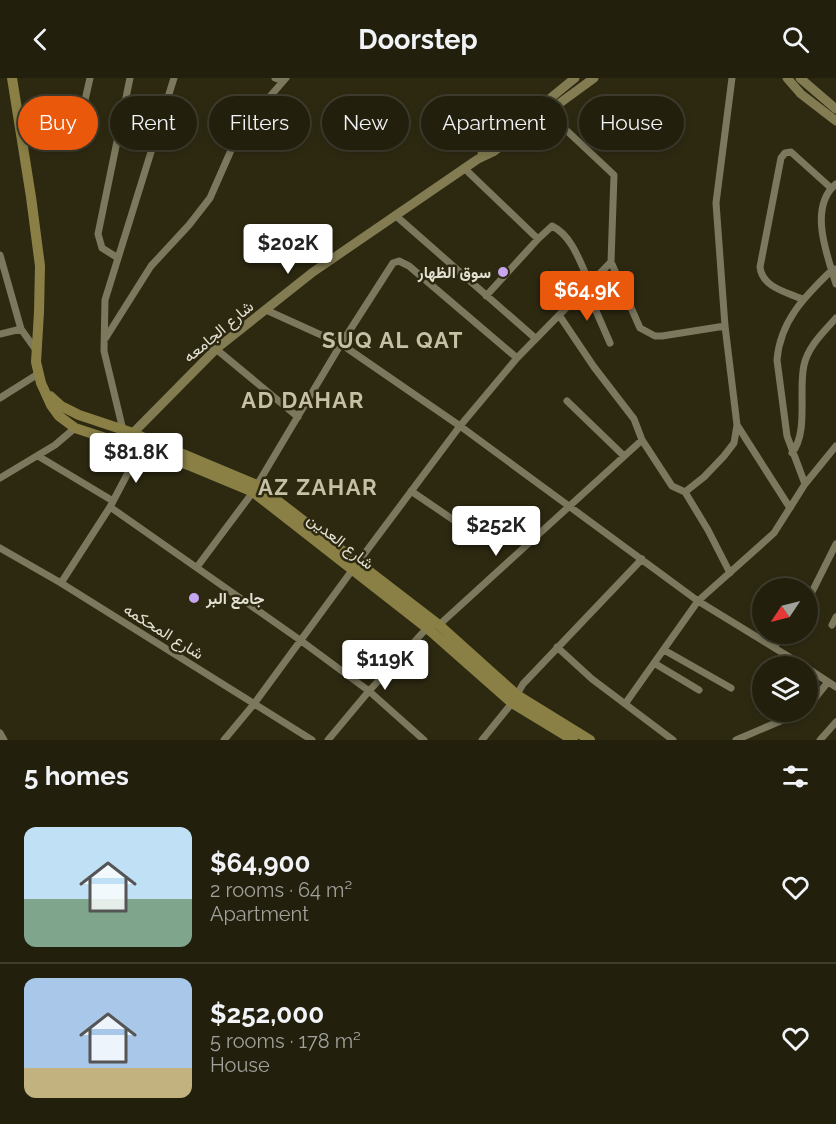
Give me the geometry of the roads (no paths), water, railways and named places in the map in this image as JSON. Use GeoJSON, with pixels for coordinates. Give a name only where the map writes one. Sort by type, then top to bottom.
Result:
{"type":"FeatureCollection","features":[{"type":"Feature","properties":{"kind":"main road"},"geometry":{"type":"LineString","coordinates":[[12,78],[31,197],[39,266],[36,350],[38,374],[46,392]]}},
{"type":"Feature","properties":{"kind":"main road","name":"شارع العدين"},"geometry":{"type":"LineString","coordinates":[[46,392],[67,410],[128,432],[255,488],[439,625],[515,699],[590,740]]}},
{"type":"Feature","properties":{"kind":"main road","name":"شارع العدين"},"geometry":{"type":"LineString","coordinates":[[46,392],[55,411],[75,428],[255,488]]}},
{"type":"Feature","properties":{"kind":"main road","name":"شارع العدين"},"geometry":{"type":"LineString","coordinates":[[356,565],[427,628],[515,699],[573,740]]}},
{"type":"Feature","properties":{"kind":"street"},"geometry":{"type":"LineString","coordinates":[[86,96],[90,78]]}},
{"type":"Feature","properties":{"kind":"street"},"geometry":{"type":"LineString","coordinates":[[118,258],[102,248],[98,234],[130,78]]}},
{"type":"Feature","properties":{"kind":"street"},"geometry":{"type":"LineString","coordinates":[[128,432],[103,341],[105,300],[174,78]]}},
{"type":"Feature","properties":{"kind":"street"},"geometry":{"type":"LineString","coordinates":[[275,78],[285,80]]}},
{"type":"Feature","properties":{"kind":"street","name":"شارع الجامعه"},"geometry":{"type":"LineString","coordinates":[[478,159],[489,147],[575,78]]}},
{"type":"Feature","properties":{"kind":"street","name":"شارع الجامعه"},"geometry":{"type":"LineString","coordinates":[[567,99],[594,78]]}},
{"type":"Feature","properties":{"kind":"street"},"geometry":{"type":"LineString","coordinates":[[685,492],[704,477],[734,443],[736,425],[725,326],[716,203],[732,78]]}},
{"type":"Feature","properties":{"kind":"street"},"geometry":{"type":"LineString","coordinates":[[787,78],[801,94],[836,121]]}},
{"type":"Feature","properties":{"kind":"street"},"geometry":{"type":"LineString","coordinates":[[800,78],[836,109]]}},
{"type":"Feature","properties":{"kind":"street"},"geometry":{"type":"LineString","coordinates":[[103,341],[151,266],[189,225],[210,198],[232,148],[247,123],[285,80]]}},
{"type":"Feature","properties":{"kind":"street"},"geometry":{"type":"LineString","coordinates":[[567,131],[614,175],[611,262],[640,328],[655,336],[662,336],[725,326]]}},
{"type":"Feature","properties":{"kind":"street","name":"شارع الجامعه"},"geometry":{"type":"LineString","coordinates":[[128,432],[216,349],[313,272],[464,168],[496,150]]}},
{"type":"Feature","properties":{"kind":"street"},"geometry":{"type":"LineString","coordinates":[[802,299],[767,283],[761,274],[760,267],[781,158],[785,153],[790,152],[833,186],[822,210],[820,222],[836,284]]}},
{"type":"Feature","properties":{"kind":"street"},"geometry":{"type":"LineString","coordinates":[[464,168],[538,238]]}},
{"type":"Feature","properties":{"kind":"street"},"geometry":{"type":"LineString","coordinates":[[395,216],[535,339]]}},
{"type":"Feature","properties":{"kind":"street"},"geometry":{"type":"LineString","coordinates":[[486,296],[538,238],[552,226],[570,242],[590,284]]}},
{"type":"Feature","properties":{"kind":"street"},"geometry":{"type":"LineString","coordinates":[[0,255],[21,329],[36,350]]}},
{"type":"Feature","properties":{"kind":"street"},"geometry":{"type":"LineString","coordinates":[[197,567],[255,488],[341,344],[393,263],[399,261],[409,266],[517,358]]}},
{"type":"Feature","properties":{"kind":"street"},"geometry":{"type":"LineString","coordinates":[[224,740],[254,704],[460,426],[517,358],[611,262]]}},
{"type":"Feature","properties":{"kind":"street"},"geometry":{"type":"LineString","coordinates":[[805,484],[787,436],[777,360],[778,348],[784,330],[802,299],[834,270]]}},
{"type":"Feature","properties":{"kind":"street"},"geometry":{"type":"LineString","coordinates":[[583,291],[593,304],[610,343]]}},
{"type":"Feature","properties":{"kind":"street"},"geometry":{"type":"LineString","coordinates":[[266,310],[341,344],[460,426],[698,601],[788,656]]}},
{"type":"Feature","properties":{"kind":"street"},"geometry":{"type":"LineString","coordinates":[[559,315],[594,367],[634,419],[642,440],[672,486],[685,492],[730,573]]}},
{"type":"Feature","properties":{"kind":"street"},"geometry":{"type":"LineString","coordinates":[[792,453],[800,441],[804,365],[815,340],[836,318]]}},
{"type":"Feature","properties":{"kind":"street"},"geometry":{"type":"LineString","coordinates":[[0,334],[21,329]]}},
{"type":"Feature","properties":{"kind":"street"},"geometry":{"type":"LineString","coordinates":[[216,349],[298,417]]}},
{"type":"Feature","properties":{"kind":"street"},"geometry":{"type":"LineString","coordinates":[[0,398],[38,374]]}},
{"type":"Feature","properties":{"kind":"street"},"geometry":{"type":"LineString","coordinates":[[567,401],[624,456]]}},
{"type":"Feature","properties":{"kind":"street"},"geometry":{"type":"LineString","coordinates":[[736,425],[790,508]]}},
{"type":"Feature","properties":{"kind":"street"},"geometry":{"type":"LineString","coordinates":[[0,478],[55,445],[75,428]]}},
{"type":"Feature","properties":{"kind":"street"},"geometry":{"type":"LineString","coordinates":[[439,625],[642,440]]}},
{"type":"Feature","properties":{"kind":"street"},"geometry":{"type":"LineString","coordinates":[[625,704],[698,601],[774,532],[805,484],[836,446]]}},
{"type":"Feature","properties":{"kind":"street"},"geometry":{"type":"LineString","coordinates":[[61,583],[112,504],[140,450]]}},
{"type":"Feature","properties":{"kind":"street"},"geometry":{"type":"LineString","coordinates":[[38,456],[112,504],[300,640],[369,691],[424,740]]}},
{"type":"Feature","properties":{"kind":"street"},"geometry":{"type":"LineString","coordinates":[[411,490],[483,540]]}},
{"type":"Feature","properties":{"kind":"street"},"geometry":{"type":"LineString","coordinates":[[818,580],[836,544]]}},
{"type":"Feature","properties":{"kind":"street","name":"شارع المحكمه"},"geometry":{"type":"LineString","coordinates":[[0,548],[61,583],[312,740]]}},
{"type":"Feature","properties":{"kind":"street"},"geometry":{"type":"LineString","coordinates":[[482,740],[515,699],[523,684],[642,559]]}},
{"type":"Feature","properties":{"kind":"street"},"geometry":{"type":"LineString","coordinates":[[832,625],[836,617]]}},
{"type":"Feature","properties":{"kind":"street"},"geometry":{"type":"LineString","coordinates":[[328,740],[427,628]]}},
{"type":"Feature","properties":{"kind":"street"},"geometry":{"type":"LineString","coordinates":[[557,647],[592,679],[674,740]]}},
{"type":"Feature","properties":{"kind":"street"},"geometry":{"type":"LineString","coordinates":[[664,650],[731,688]]}},
{"type":"Feature","properties":{"kind":"street"},"geometry":{"type":"LineString","coordinates":[[654,663],[699,690]]}},
{"type":"Feature","properties":{"kind":"street"},"geometry":{"type":"LineString","coordinates":[[818,675],[836,687]]}},
{"type":"Feature","properties":{"kind":"street"},"geometry":{"type":"LineString","coordinates":[[818,694],[828,682]]}},
{"type":"Feature","properties":{"kind":"street"},"geometry":{"type":"LineString","coordinates":[[736,740],[778,722]]}},
{"type":"Feature","properties":{"kind":"street"},"geometry":{"type":"LineString","coordinates":[[820,740],[836,722]]}},
{"type":"Feature","properties":{"kind":"street"},"geometry":{"type":"LineString","coordinates":[[0,733],[4,740]]}},
{"type":"Feature","properties":{"kind":"place","name":"سوق الظهار"},"geometry":{"type":"Point","coordinates":[503,272]}},
{"type":"Feature","properties":{"kind":"place","name":"جامع البر"},"geometry":{"type":"Point","coordinates":[194,598]}},
{"type":"Feature","properties":{"kind":"district","name":"SUQ AL QAT"},"geometry":{"type":"Point","coordinates":[393,340]}},
{"type":"Feature","properties":{"kind":"district","name":"AD DAHAR"},"geometry":{"type":"Point","coordinates":[303,400]}},
{"type":"Feature","properties":{"kind":"district","name":"AZ ZAHAR"},"geometry":{"type":"Point","coordinates":[318,487]}}]}
